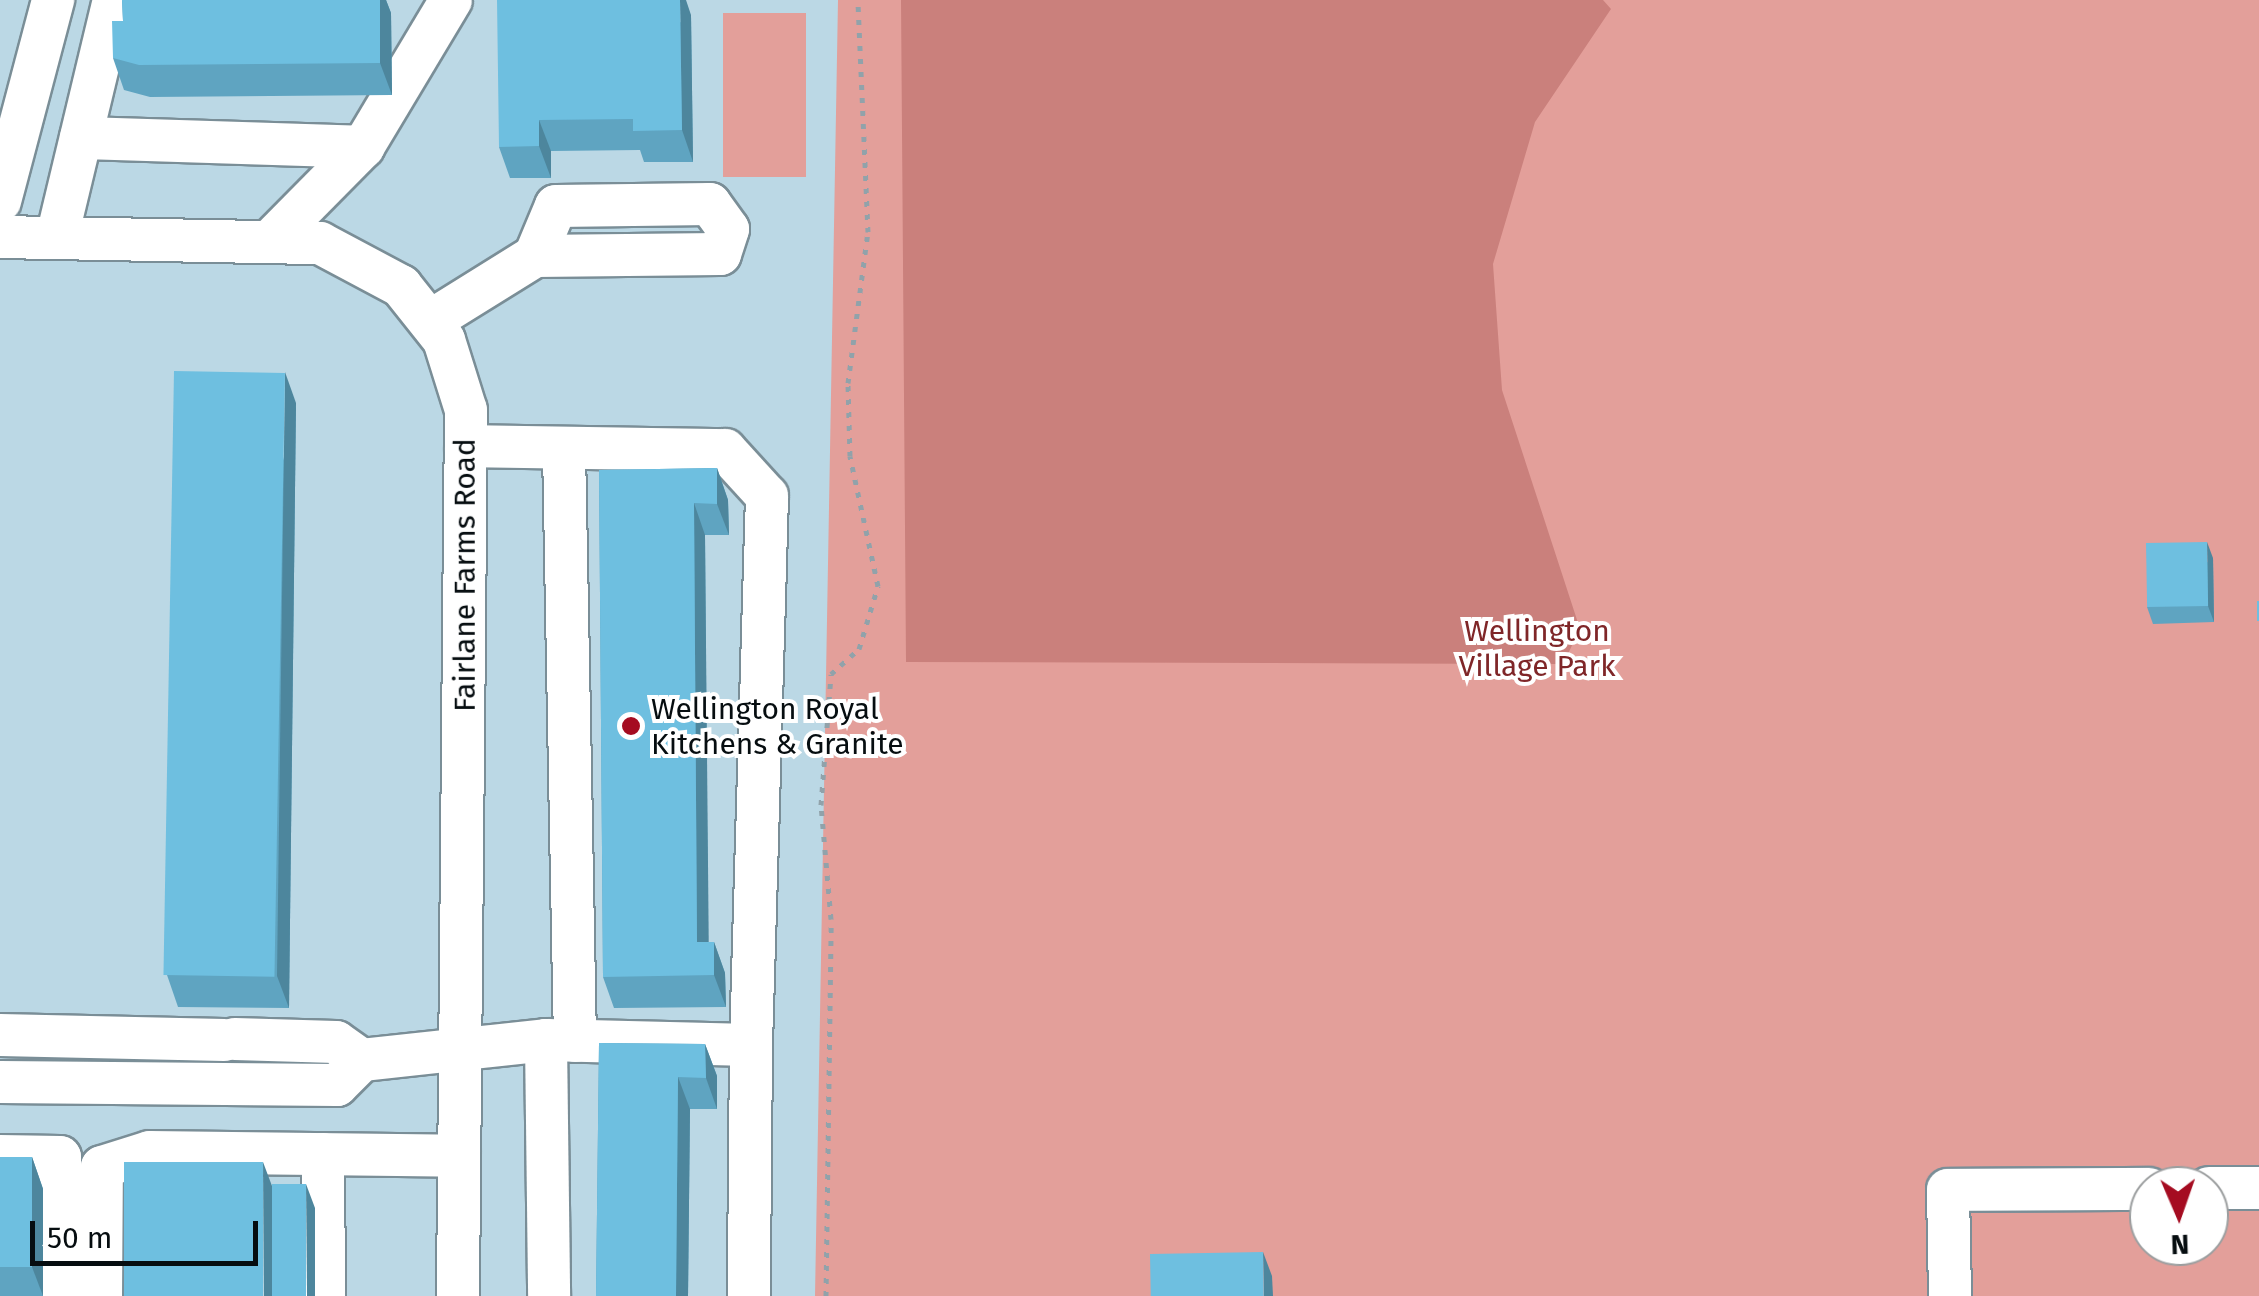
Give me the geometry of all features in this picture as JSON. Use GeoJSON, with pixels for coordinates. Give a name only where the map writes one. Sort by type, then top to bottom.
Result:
{"type":"FeatureCollection","features":[{"type":"Feature","properties":{"kind":"street"},"geometry":{"type":"LineString","coordinates":[[0,201],[19,58],[53,0]]}},
{"type":"Feature","properties":{"kind":"street"},"geometry":{"type":"LineString","coordinates":[[57,237],[114,0]]}},
{"type":"Feature","properties":{"kind":"street"},"geometry":{"type":"LineString","coordinates":[[274,237],[363,147],[451,0]]}},
{"type":"Feature","properties":{"kind":"street"},"geometry":{"type":"LineString","coordinates":[[81,138],[363,147]]}},
{"type":"Feature","properties":{"kind":"street","name":"Fairlane Farms Road"},"geometry":{"type":"LineString","coordinates":[[0,237],[274,237],[364,260],[432,320],[461,382],[466,446],[458,1296]]}},
{"type":"Feature","properties":{"kind":"street"},"geometry":{"type":"LineString","coordinates":[[432,320],[535,256]]}},
{"type":"Feature","properties":{"kind":"street"},"geometry":{"type":"LineString","coordinates":[[466,446],[725,450],[767,496],[751,1046],[749,1296]]}},
{"type":"Feature","properties":{"kind":"street"},"geometry":{"type":"LineString","coordinates":[[550,1296],[561,1040],[564,448]]}},
{"type":"Feature","properties":{"kind":"street"},"geometry":{"type":"LineString","coordinates":[[0,1035],[336,1042],[362,1060],[460,1056],[561,1040],[751,1046]]}},
{"type":"Feature","properties":{"kind":"street"},"geometry":{"type":"LineString","coordinates":[[0,1082],[337,1084],[362,1060]]}},
{"type":"Feature","properties":{"kind":"street"},"geometry":{"type":"LineString","coordinates":[[101,1296],[102,1167],[150,1152],[459,1156]]}},
{"type":"Feature","properties":{"kind":"street"},"geometry":{"type":"LineString","coordinates":[[323,1154],[324,1296]]}},
{"type":"Feature","properties":{"kind":"street"},"geometry":{"type":"LineString","coordinates":[[0,1156],[60,1156],[60,1296]]}},
{"type":"Feature","properties":{"kind":"street"},"geometry":{"type":"LineString","coordinates":[[1950,1296],[1948,1190],[2129,1188]]}},
{"type":"Feature","properties":{"kind":"street"},"geometry":{"type":"LineString","coordinates":[[2229,1188],[2259,1188]]}},
{"type":"Feature","properties":{"kind":"path"},"geometry":{"type":"LineString","coordinates":[[826,1296],[832,919],[821,805],[830,674],[859,648],[878,586],[850,456],[848,383],[868,232],[858,0]]}},
{"type":"Feature","properties":{"kind":"shaded area"},"geometry":{"type":"Polygon","coordinates":[[[0,0],[838,0],[838,1296],[0,1296],[0,0]]]}},
{"type":"Feature","properties":{"kind":"shaded area"},"geometry":{"type":"Polygon","coordinates":[[[901,0],[1603,0],[1611,9],[1535,122],[1493,264],[1502,390],[1580,629],[1563,664],[906,662],[901,0]]]}},
{"type":"Feature","properties":{"kind":"green space","name":"Wellington Village Park"},"geometry":{"type":"Polygon","coordinates":[[[838,0],[2259,0],[2259,1296],[815,1296],[838,0]]]}},
{"type":"Feature","properties":{"kind":"green space"},"geometry":{"type":"Polygon","coordinates":[[[723,13],[806,13],[806,177],[723,177],[723,13]]]}},
{"type":"Feature","properties":{"kind":"building"},"geometry":{"type":"Polygon","coordinates":[[[122,0],[380,0],[380,63],[139,65],[113,58],[112,21],[123,21],[122,0]]]}},
{"type":"Feature","properties":{"kind":"building"},"geometry":{"type":"Polygon","coordinates":[[[497,0],[680,0],[682,130],[633,131],[633,119],[539,120],[539,146],[499,147],[497,0]]]}},
{"type":"Feature","properties":{"kind":"building"},"geometry":{"type":"Polygon","coordinates":[[[174,371],[285,373],[274,977],[163,975],[174,371]]]}},
{"type":"Feature","properties":{"kind":"building"},"geometry":{"type":"Polygon","coordinates":[[[717,468],[717,504],[694,503],[697,942],[714,942],[714,975],[603,977],[599,470],[717,468]]]}},
{"type":"Feature","properties":{"kind":"building"},"geometry":{"type":"Polygon","coordinates":[[[2207,542],[2208,606],[2147,607],[2146,543],[2207,542]]]}},
{"type":"Feature","properties":{"kind":"building"},"geometry":{"type":"Polygon","coordinates":[[[599,1043],[705,1044],[706,1078],[678,1077],[676,1296],[596,1296],[599,1043]]]}},
{"type":"Feature","properties":{"kind":"building"},"geometry":{"type":"Polygon","coordinates":[[[0,1157],[32,1157],[32,1267],[0,1267],[0,1157]]]}},
{"type":"Feature","properties":{"kind":"building"},"geometry":{"type":"Polygon","coordinates":[[[124,1162],[263,1162],[263,1296],[124,1296],[124,1162]]]}},
{"type":"Feature","properties":{"kind":"building"},"geometry":{"type":"Polygon","coordinates":[[[272,1184],[306,1184],[306,1296],[272,1296],[272,1184]]]}},
{"type":"Feature","properties":{"kind":"building"},"geometry":{"type":"Polygon","coordinates":[[[1263,1252],[1264,1296],[1151,1296],[1150,1254],[1263,1252]]]}},
{"type":"Feature","properties":{"kind":"place","name":"Wellington Royal Kitchens & Granite"},"geometry":{"type":"Point","coordinates":[631,726]}}]}
